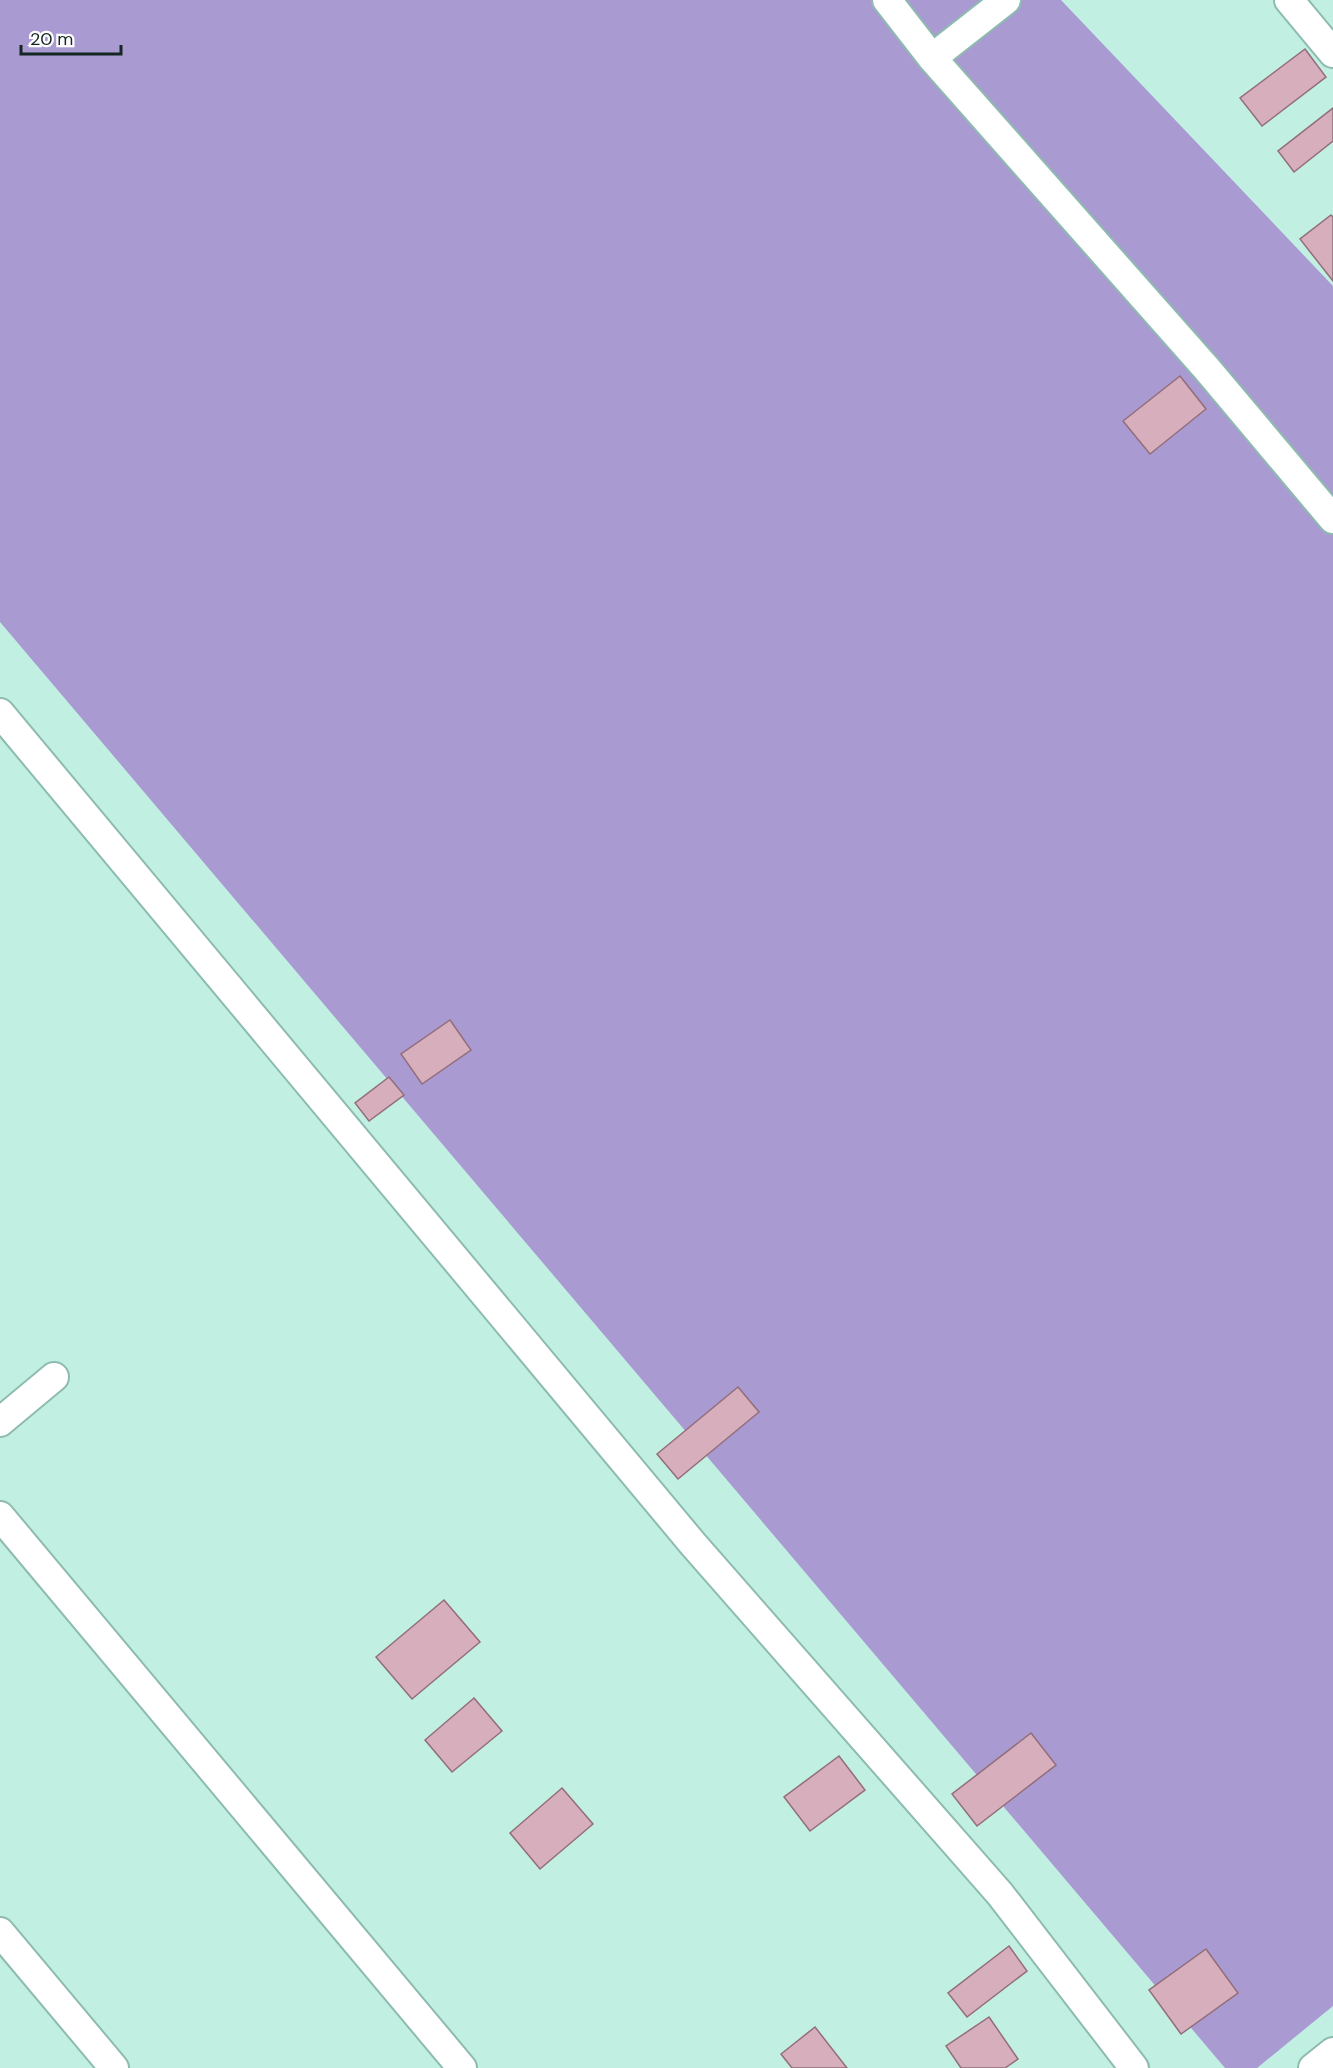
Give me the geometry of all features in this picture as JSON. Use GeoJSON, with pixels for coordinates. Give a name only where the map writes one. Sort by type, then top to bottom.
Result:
{"type":"FeatureCollection","features":[{"type":"Feature","properties":{"kind":"street"},"geometry":{"type":"LineString","coordinates":[[887,0],[932,58],[1207,369],[1333,519]]}},
{"type":"Feature","properties":{"kind":"street"},"geometry":{"type":"LineString","coordinates":[[932,58],[1006,0]]}},
{"type":"Feature","properties":{"kind":"street"},"geometry":{"type":"LineString","coordinates":[[1289,0],[1333,52]]}},
{"type":"Feature","properties":{"kind":"street"},"geometry":{"type":"LineString","coordinates":[[0,713],[693,1544],[1000,1894],[1134,2068]]}},
{"type":"Feature","properties":{"kind":"street"},"geometry":{"type":"LineString","coordinates":[[0,1422],[54,1377]]}},
{"type":"Feature","properties":{"kind":"street"},"geometry":{"type":"LineString","coordinates":[[0,1516],[462,2068]]}},
{"type":"Feature","properties":{"kind":"street"},"geometry":{"type":"LineString","coordinates":[[0,1932],[114,2068]]}},
{"type":"Feature","properties":{"kind":"street"},"geometry":{"type":"LineString","coordinates":[[1313,2068],[1333,2052]]}},
{"type":"Feature","properties":{"kind":"shaded area"},"geometry":{"type":"Polygon","coordinates":[[[0,0],[1061,0],[1333,286],[1333,2006],[1257,2068],[1225,2068],[0,622],[0,0]]]}},
{"type":"Feature","properties":{"kind":"building"},"geometry":{"type":"Polygon","coordinates":[[[1305,49],[1326,77],[1262,126],[1240,98],[1305,49]]]}},
{"type":"Feature","properties":{"kind":"building"},"geometry":{"type":"Polygon","coordinates":[[[1333,108],[1333,141],[1294,172],[1278,151],[1333,108]]]}},
{"type":"Feature","properties":{"kind":"building"},"geometry":{"type":"Polygon","coordinates":[[[1331,215],[1333,217],[1333,281],[1300,239],[1331,215]]]}},
{"type":"Feature","properties":{"kind":"building"},"geometry":{"type":"Polygon","coordinates":[[[1180,376],[1206,409],[1150,454],[1123,421],[1180,376]]]}},
{"type":"Feature","properties":{"kind":"building"},"geometry":{"type":"Polygon","coordinates":[[[450,1020],[471,1050],[422,1084],[401,1054],[450,1020]]]}},
{"type":"Feature","properties":{"kind":"building"},"geometry":{"type":"Polygon","coordinates":[[[389,1077],[404,1095],[369,1121],[355,1103],[389,1077]]]}},
{"type":"Feature","properties":{"kind":"building"},"geometry":{"type":"Polygon","coordinates":[[[738,1387],[759,1412],[678,1479],[657,1454],[738,1387]]]}},
{"type":"Feature","properties":{"kind":"building"},"geometry":{"type":"Polygon","coordinates":[[[444,1600],[480,1642],[412,1699],[376,1657],[444,1600]]]}},
{"type":"Feature","properties":{"kind":"building"},"geometry":{"type":"Polygon","coordinates":[[[474,1698],[502,1731],[452,1772],[425,1740],[474,1698]]]}},
{"type":"Feature","properties":{"kind":"building"},"geometry":{"type":"Polygon","coordinates":[[[1031,1733],[1056,1765],[977,1826],[952,1794],[1031,1733]]]}},
{"type":"Feature","properties":{"kind":"building"},"geometry":{"type":"Polygon","coordinates":[[[839,1756],[865,1790],[810,1831],[784,1797],[839,1756]]]}},
{"type":"Feature","properties":{"kind":"building"},"geometry":{"type":"Polygon","coordinates":[[[562,1788],[593,1824],[540,1869],[510,1833],[562,1788]]]}},
{"type":"Feature","properties":{"kind":"building"},"geometry":{"type":"Polygon","coordinates":[[[1009,1946],[1027,1971],[967,2017],[948,1993],[1009,1946]]]}},
{"type":"Feature","properties":{"kind":"building"},"geometry":{"type":"Polygon","coordinates":[[[1206,1949],[1238,1993],[1181,2034],[1149,1990],[1206,1949]]]}},
{"type":"Feature","properties":{"kind":"building"},"geometry":{"type":"Polygon","coordinates":[[[989,2017],[1018,2059],[1005,2068],[961,2068],[946,2046],[989,2017]]]}},
{"type":"Feature","properties":{"kind":"building"},"geometry":{"type":"Polygon","coordinates":[[[815,2027],[847,2068],[792,2068],[781,2054],[815,2027]]]}}]}
